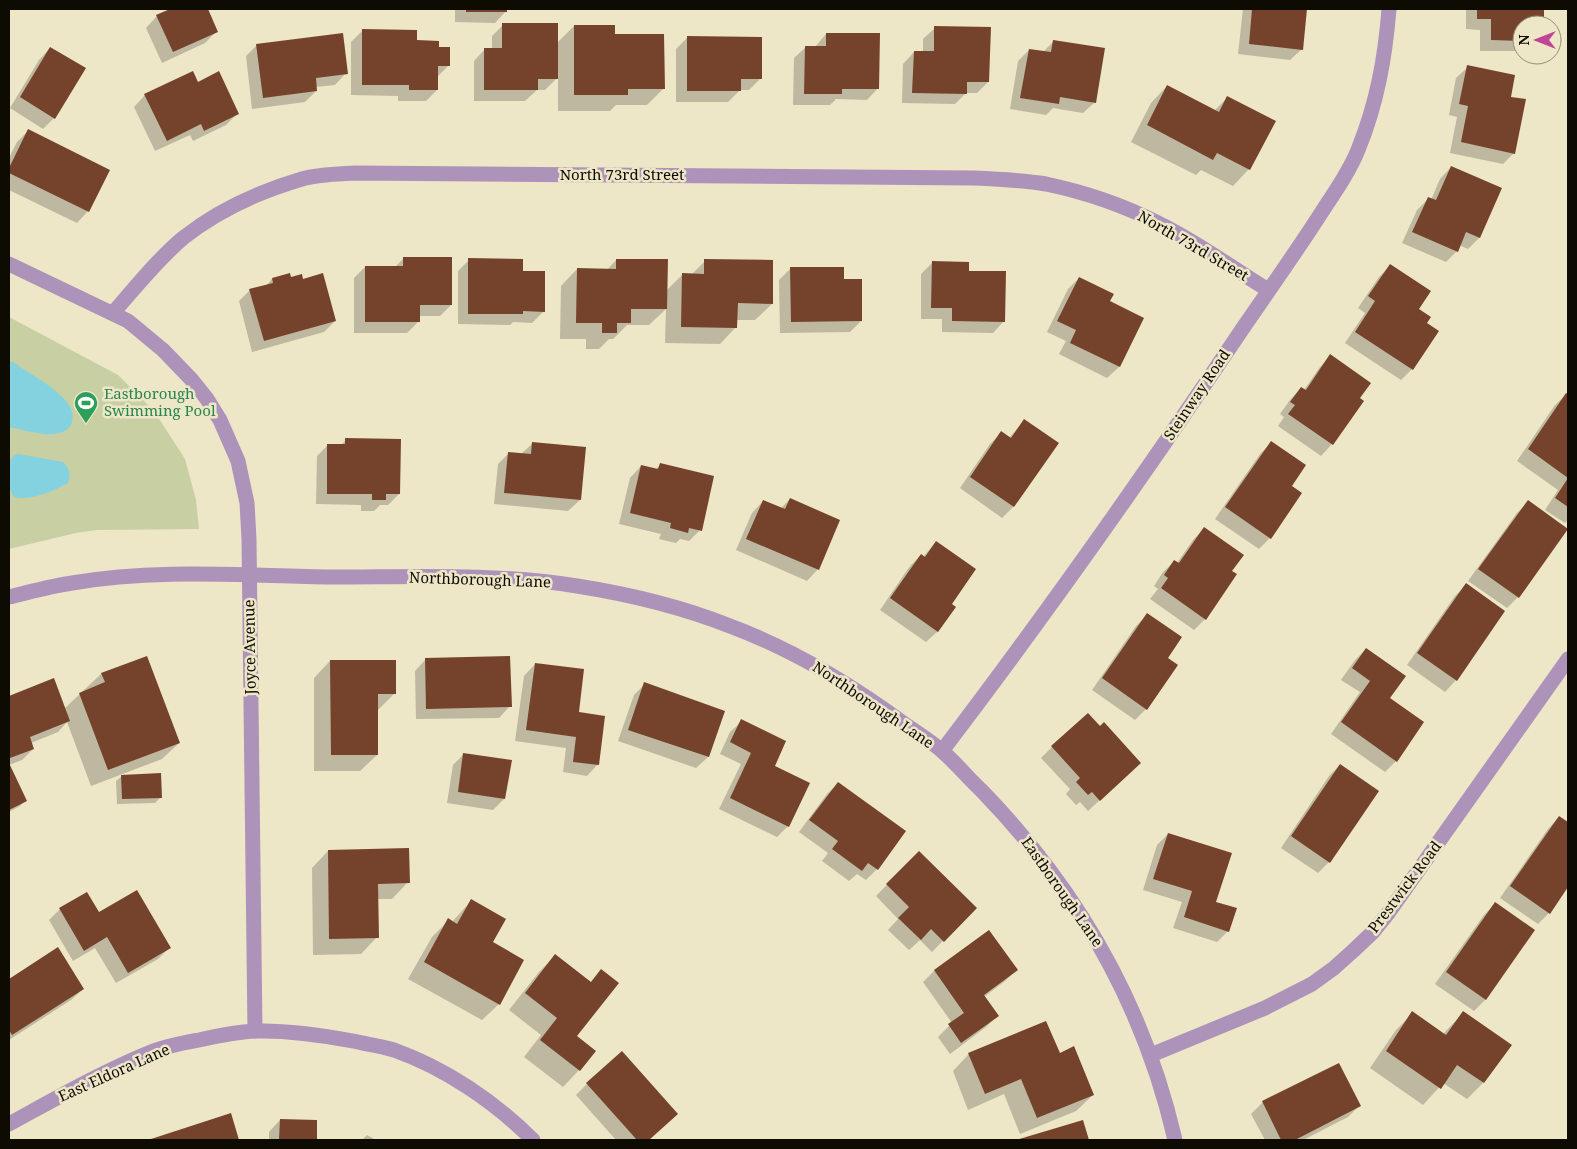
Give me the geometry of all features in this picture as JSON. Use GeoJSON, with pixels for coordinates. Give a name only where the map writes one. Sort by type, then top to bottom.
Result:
{"type":"FeatureCollection","features":[{"type":"Feature","properties":{"kind":"street","name":"Steinway Road"},"geometry":{"type":"LineString","coordinates":[[942,752],[1186,412],[1343,180],[1357,152],[1368,123],[1384,61],[1389,9]]}},
{"type":"Feature","properties":{"kind":"street","name":"North 73rd Street"},"geometry":{"type":"LineString","coordinates":[[113,313],[164,256],[183,238],[218,215],[252,198],[304,178],[356,173],[953,178],[1045,184],[1124,208],[1159,223],[1268,290]]}},
{"type":"Feature","properties":{"kind":"street"},"geometry":{"type":"LineString","coordinates":[[9,264],[113,313]]}},
{"type":"Feature","properties":{"kind":"street","name":"Joyce Avenue"},"geometry":{"type":"LineString","coordinates":[[113,313],[141,330],[163,350],[207,398],[230,440],[244,482],[248,503],[255,1031]]}},
{"type":"Feature","properties":{"kind":"street","name":"Northborough Lane"},"geometry":{"type":"LineString","coordinates":[[9,597],[75,582],[137,576],[212,574],[507,579],[576,586],[654,602],[730,625],[812,664],[847,684],[942,752]]}},
{"type":"Feature","properties":{"kind":"street","name":"Prestwick Road"},"geometry":{"type":"LineString","coordinates":[[1150,1055],[1265,1008],[1312,984],[1334,968],[1373,932],[1568,658]]}},
{"type":"Feature","properties":{"kind":"street","name":"Eastborough Lane"},"geometry":{"type":"LineString","coordinates":[[942,752],[1002,812],[1046,865],[1086,921],[1109,961],[1150,1055],[1175,1140]]}},
{"type":"Feature","properties":{"kind":"street","name":"East Eldora Lane"},"geometry":{"type":"LineString","coordinates":[[9,1124],[81,1086],[152,1052],[220,1035],[255,1031],[291,1032],[340,1038],[392,1050],[441,1072],[464,1086],[507,1117],[533,1140]]}},
{"type":"Feature","properties":{"kind":"green space","name":"Eastborough Swimming Pool"},"geometry":{"type":"Polygon","coordinates":[[[9,317],[118,375],[154,411],[185,459],[196,500],[199,529],[96,530],[9,549],[9,317]]]}},
{"type":"Feature","properties":{"kind":"water"},"geometry":{"type":"Polygon","coordinates":[[[9,362],[13,362],[41,380],[66,401],[71,408],[73,416],[68,429],[53,434],[44,434],[9,427],[9,362]]]}},
{"type":"Feature","properties":{"kind":"water"},"geometry":{"type":"Polygon","coordinates":[[[18,454],[63,462],[69,472],[68,483],[49,492],[28,498],[14,497],[8,480],[8,467],[13,457],[18,454]]]}},
{"type":"Feature","properties":{"kind":"building"},"geometry":{"type":"Polygon","coordinates":[[[170,9],[208,9],[218,32],[173,52],[156,15],[170,9]]]}},
{"type":"Feature","properties":{"kind":"building"},"geometry":{"type":"Polygon","coordinates":[[[466,9],[507,9],[507,12],[466,12],[466,9]]]}},
{"type":"Feature","properties":{"kind":"building"},"geometry":{"type":"Polygon","coordinates":[[[1252,9],[1307,9],[1303,50],[1249,44],[1252,9]]]}},
{"type":"Feature","properties":{"kind":"building"},"geometry":{"type":"Polygon","coordinates":[[[1477,9],[1544,9],[1544,15],[1512,15],[1512,41],[1491,40],[1491,19],[1477,19],[1477,9]]]}},
{"type":"Feature","properties":{"kind":"building"},"geometry":{"type":"Polygon","coordinates":[[[502,23],[558,23],[558,79],[538,79],[538,90],[484,90],[484,48],[502,48],[502,23]]]}},
{"type":"Feature","properties":{"kind":"building"},"geometry":{"type":"Polygon","coordinates":[[[574,25],[615,25],[615,34],[664,34],[665,89],[628,89],[628,95],[574,95],[574,25]]]}},
{"type":"Feature","properties":{"kind":"building"},"geometry":{"type":"Polygon","coordinates":[[[934,26],[991,27],[989,82],[967,82],[967,94],[912,93],[914,51],[934,51],[934,26]]]}},
{"type":"Feature","properties":{"kind":"building"},"geometry":{"type":"Polygon","coordinates":[[[362,29],[417,30],[417,40],[439,41],[439,47],[450,47],[450,66],[438,66],[438,90],[409,90],[409,85],[362,85],[362,29]]]}},
{"type":"Feature","properties":{"kind":"building"},"geometry":{"type":"Polygon","coordinates":[[[343,33],[348,74],[316,78],[317,91],[263,98],[256,44],[343,33]]]}},
{"type":"Feature","properties":{"kind":"building"},"geometry":{"type":"Polygon","coordinates":[[[826,33],[880,33],[879,89],[842,89],[842,94],[804,94],[805,46],[826,46],[826,33]]]}},
{"type":"Feature","properties":{"kind":"building"},"geometry":{"type":"Polygon","coordinates":[[[687,36],[762,37],[762,79],[741,79],[741,91],[687,91],[687,36]]]}},
{"type":"Feature","properties":{"kind":"building"},"geometry":{"type":"Polygon","coordinates":[[[1053,40],[1105,48],[1096,103],[1060,97],[1059,104],[1020,98],[1029,49],[1051,52],[1053,40]]]}},
{"type":"Feature","properties":{"kind":"building"},"geometry":{"type":"Polygon","coordinates":[[[50,47],[86,68],[55,119],[20,97],[50,47]]]}},
{"type":"Feature","properties":{"kind":"building"},"geometry":{"type":"Polygon","coordinates":[[[1467,65],[1515,75],[1511,97],[1526,99],[1515,154],[1461,142],[1468,106],[1459,104],[1467,65]]]}},
{"type":"Feature","properties":{"kind":"building"},"geometry":{"type":"Polygon","coordinates":[[[193,71],[198,82],[219,71],[239,114],[204,131],[201,124],[167,141],[144,94],[193,71]]]}},
{"type":"Feature","properties":{"kind":"building"},"geometry":{"type":"Polygon","coordinates":[[[1167,85],[1219,112],[1227,96],[1276,121],[1250,170],[1217,153],[1213,160],[1147,125],[1167,85]]]}},
{"type":"Feature","properties":{"kind":"building"},"geometry":{"type":"Polygon","coordinates":[[[28,129],[110,170],[89,212],[9,173],[9,168],[28,129]]]}},
{"type":"Feature","properties":{"kind":"building"},"geometry":{"type":"Polygon","coordinates":[[[1451,166],[1502,188],[1480,238],[1466,232],[1458,252],[1412,232],[1428,197],[1436,200],[1451,166]]]}},
{"type":"Feature","properties":{"kind":"building"},"geometry":{"type":"Polygon","coordinates":[[[403,257],[452,257],[452,305],[420,305],[420,322],[365,322],[365,266],[403,266],[403,257]]]}},
{"type":"Feature","properties":{"kind":"building"},"geometry":{"type":"Polygon","coordinates":[[[468,258],[523,259],[523,271],[545,271],[545,312],[523,311],[523,314],[468,314],[468,258]]]}},
{"type":"Feature","properties":{"kind":"building"},"geometry":{"type":"Polygon","coordinates":[[[616,259],[668,259],[667,309],[631,309],[631,323],[617,323],[617,333],[602,333],[602,323],[576,323],[577,268],[616,269],[616,259]]]}},
{"type":"Feature","properties":{"kind":"building"},"geometry":{"type":"Polygon","coordinates":[[[704,259],[773,260],[773,304],[738,303],[737,328],[681,327],[682,273],[704,274],[704,259]]]}},
{"type":"Feature","properties":{"kind":"building"},"geometry":{"type":"Polygon","coordinates":[[[932,261],[969,262],[969,271],[1006,271],[1005,322],[952,321],[952,308],[931,308],[932,261]]]}},
{"type":"Feature","properties":{"kind":"building"},"geometry":{"type":"Polygon","coordinates":[[[1390,264],[1431,291],[1419,309],[1431,317],[1427,323],[1439,331],[1413,370],[1355,332],[1375,301],[1368,296],[1390,264]]]}},
{"type":"Feature","properties":{"kind":"building"},"geometry":{"type":"Polygon","coordinates":[[[790,267],[844,267],[844,279],[862,279],[862,321],[791,322],[790,267]]]}},
{"type":"Feature","properties":{"kind":"building"},"geometry":{"type":"Polygon","coordinates":[[[290,273],[291,277],[302,274],[303,279],[323,273],[336,321],[264,341],[249,289],[273,283],[272,278],[290,273]]]}},
{"type":"Feature","properties":{"kind":"building"},"geometry":{"type":"Polygon","coordinates":[[[1079,277],[1114,294],[1110,301],[1144,318],[1120,367],[1070,343],[1076,330],[1057,321],[1079,277]]]}},
{"type":"Feature","properties":{"kind":"building"},"geometry":{"type":"Polygon","coordinates":[[[1330,354],[1371,383],[1360,398],[1364,401],[1333,445],[1288,414],[1295,405],[1290,402],[1301,387],[1306,390],[1330,354]]]}},
{"type":"Feature","properties":{"kind":"building"},"geometry":{"type":"Polygon","coordinates":[[[1566,393],[1568,394],[1568,478],[1528,449],[1566,393]]]}},
{"type":"Feature","properties":{"kind":"building"},"geometry":{"type":"Polygon","coordinates":[[[1024,419],[1059,443],[1014,507],[970,477],[1001,431],[1011,438],[1024,419]]]}},
{"type":"Feature","properties":{"kind":"building"},"geometry":{"type":"Polygon","coordinates":[[[345,438],[401,439],[400,494],[386,494],[386,500],[372,500],[372,494],[327,494],[327,444],[345,444],[345,438]]]}},
{"type":"Feature","properties":{"kind":"building"},"geometry":{"type":"Polygon","coordinates":[[[1271,441],[1306,465],[1292,486],[1302,493],[1271,539],[1225,507],[1271,441]]]}},
{"type":"Feature","properties":{"kind":"building"},"geometry":{"type":"Polygon","coordinates":[[[532,442],[586,447],[581,500],[504,493],[508,452],[531,454],[532,442]]]}},
{"type":"Feature","properties":{"kind":"building"},"geometry":{"type":"Polygon","coordinates":[[[660,463],[714,476],[702,531],[689,528],[688,533],[670,528],[671,523],[630,513],[641,465],[658,469],[660,463]]]}},
{"type":"Feature","properties":{"kind":"building"},"geometry":{"type":"Polygon","coordinates":[[[1568,478],[1568,507],[1555,498],[1568,478]]]}},
{"type":"Feature","properties":{"kind":"building"},"geometry":{"type":"Polygon","coordinates":[[[790,498],[840,520],[819,570],[746,539],[763,500],[785,509],[790,498]]]}},
{"type":"Feature","properties":{"kind":"building"},"geometry":{"type":"Polygon","coordinates":[[[1528,500],[1568,529],[1519,598],[1478,569],[1528,500]]]}},
{"type":"Feature","properties":{"kind":"building"},"geometry":{"type":"Polygon","coordinates":[[[1204,527],[1244,555],[1232,571],[1237,574],[1206,620],[1161,588],[1168,578],[1164,575],[1174,560],[1179,563],[1204,527]]]}},
{"type":"Feature","properties":{"kind":"building"},"geometry":{"type":"Polygon","coordinates":[[[936,541],[976,569],[952,604],[956,607],[938,632],[890,598],[921,554],[925,557],[936,541]]]}},
{"type":"Feature","properties":{"kind":"building"},"geometry":{"type":"Polygon","coordinates":[[[1466,583],[1505,611],[1457,681],[1417,653],[1466,583]]]}},
{"type":"Feature","properties":{"kind":"building"},"geometry":{"type":"Polygon","coordinates":[[[1147,613],[1182,637],[1168,658],[1178,665],[1147,710],[1102,678],[1147,613]]]}},
{"type":"Feature","properties":{"kind":"building"},"geometry":{"type":"Polygon","coordinates":[[[1366,648],[1406,676],[1390,698],[1424,722],[1397,762],[1341,722],[1370,681],[1352,668],[1366,648]]]}},
{"type":"Feature","properties":{"kind":"building"},"geometry":{"type":"Polygon","coordinates":[[[147,656],[180,743],[108,770],[79,693],[105,682],[101,673],[147,656]]]}},
{"type":"Feature","properties":{"kind":"building"},"geometry":{"type":"Polygon","coordinates":[[[510,656],[512,707],[426,709],[425,658],[510,656]]]}},
{"type":"Feature","properties":{"kind":"building"},"geometry":{"type":"Polygon","coordinates":[[[330,660],[396,660],[396,694],[378,694],[378,755],[331,755],[330,660]]]}},
{"type":"Feature","properties":{"kind":"building"},"geometry":{"type":"Polygon","coordinates":[[[535,663],[584,669],[579,712],[605,716],[599,765],[573,762],[576,737],[526,730],[535,663]]]}},
{"type":"Feature","properties":{"kind":"building"},"geometry":{"type":"Polygon","coordinates":[[[54,678],[70,721],[30,737],[34,749],[10,758],[9,696],[54,678]]]}},
{"type":"Feature","properties":{"kind":"building"},"geometry":{"type":"Polygon","coordinates":[[[644,682],[725,711],[709,757],[628,730],[644,682]]]}},
{"type":"Feature","properties":{"kind":"building"},"geometry":{"type":"Polygon","coordinates":[[[1088,713],[1100,726],[1104,722],[1141,763],[1100,801],[1092,792],[1088,795],[1076,782],[1080,778],[1051,746],[1088,713]]]}},
{"type":"Feature","properties":{"kind":"building"},"geometry":{"type":"Polygon","coordinates":[[[741,719],[786,741],[775,766],[810,783],[789,827],[730,798],[751,753],[730,742],[741,719]]]}},
{"type":"Feature","properties":{"kind":"building"},"geometry":{"type":"Polygon","coordinates":[[[463,753],[512,760],[505,799],[458,792],[463,753]]]}},
{"type":"Feature","properties":{"kind":"building"},"geometry":{"type":"Polygon","coordinates":[[[9,763],[27,801],[9,810],[9,763]]]}},
{"type":"Feature","properties":{"kind":"building"},"geometry":{"type":"Polygon","coordinates":[[[1340,764],[1379,791],[1330,863],[1291,836],[1340,764]]]}},
{"type":"Feature","properties":{"kind":"building"},"geometry":{"type":"Polygon","coordinates":[[[161,773],[162,798],[122,799],[121,775],[161,773]]]}},
{"type":"Feature","properties":{"kind":"building"},"geometry":{"type":"Polygon","coordinates":[[[838,782],[906,831],[878,870],[868,863],[862,871],[832,849],[838,841],[809,820],[838,782]]]}},
{"type":"Feature","properties":{"kind":"building"},"geometry":{"type":"Polygon","coordinates":[[[1559,816],[1568,822],[1568,887],[1550,914],[1510,886],[1559,816]]]}},
{"type":"Feature","properties":{"kind":"building"},"geometry":{"type":"Polygon","coordinates":[[[1168,833],[1232,853],[1216,902],[1237,908],[1229,932],[1184,917],[1192,891],[1153,879],[1168,833]]]}},
{"type":"Feature","properties":{"kind":"building"},"geometry":{"type":"Polygon","coordinates":[[[409,848],[410,883],[378,884],[379,938],[329,939],[328,850],[409,848]]]}},
{"type":"Feature","properties":{"kind":"building"},"geometry":{"type":"Polygon","coordinates":[[[919,851],[977,908],[944,942],[931,929],[921,940],[898,918],[909,907],[886,884],[919,851]]]}},
{"type":"Feature","properties":{"kind":"building"},"geometry":{"type":"Polygon","coordinates":[[[137,890],[171,948],[128,973],[107,937],[84,951],[59,908],[87,892],[99,912],[137,890]]]}},
{"type":"Feature","properties":{"kind":"building"},"geometry":{"type":"Polygon","coordinates":[[[471,899],[506,919],[493,942],[524,960],[500,1005],[424,962],[448,918],[457,924],[471,899]]]}},
{"type":"Feature","properties":{"kind":"building"},"geometry":{"type":"Polygon","coordinates":[[[1495,902],[1535,930],[1486,1000],[1446,972],[1495,902]]]}},
{"type":"Feature","properties":{"kind":"building"},"geometry":{"type":"Polygon","coordinates":[[[989,930],[1018,970],[984,995],[999,1016],[961,1043],[948,1024],[964,1013],[934,970],[989,930]]]}},
{"type":"Feature","properties":{"kind":"building"},"geometry":{"type":"Polygon","coordinates":[[[58,947],[84,989],[12,1035],[9,1030],[9,979],[58,947]]]}},
{"type":"Feature","properties":{"kind":"building"},"geometry":{"type":"Polygon","coordinates":[[[555,954],[591,982],[601,969],[619,983],[577,1036],[596,1051],[580,1071],[540,1040],[557,1018],[525,993],[555,954]]]}},
{"type":"Feature","properties":{"kind":"building"},"geometry":{"type":"Polygon","coordinates":[[[1412,1011],[1446,1035],[1463,1011],[1512,1045],[1484,1083],[1457,1065],[1441,1089],[1386,1051],[1412,1011]]]}},
{"type":"Feature","properties":{"kind":"building"},"geometry":{"type":"Polygon","coordinates":[[[1046,1021],[1060,1053],[1074,1046],[1094,1095],[1037,1118],[1021,1079],[985,1094],[968,1053],[1046,1021]]]}},
{"type":"Feature","properties":{"kind":"building"},"geometry":{"type":"Polygon","coordinates":[[[622,1051],[678,1114],[649,1140],[637,1140],[586,1083],[622,1051]]]}},
{"type":"Feature","properties":{"kind":"building"},"geometry":{"type":"Polygon","coordinates":[[[1339,1063],[1361,1106],[1295,1140],[1281,1140],[1262,1101],[1339,1063]]]}},
{"type":"Feature","properties":{"kind":"building"},"geometry":{"type":"Polygon","coordinates":[[[231,1113],[239,1140],[148,1140],[231,1113]]]}},
{"type":"Feature","properties":{"kind":"building"},"geometry":{"type":"Polygon","coordinates":[[[280,1119],[317,1120],[317,1140],[279,1140],[280,1119]]]}},
{"type":"Feature","properties":{"kind":"building"},"geometry":{"type":"Polygon","coordinates":[[[1083,1120],[1089,1140],[1016,1140],[1083,1120]]]}},
{"type":"Feature","properties":{"kind":"place","name":"Eastborough Swimming Pool"},"geometry":{"type":"Point","coordinates":[86,424]}}]}
